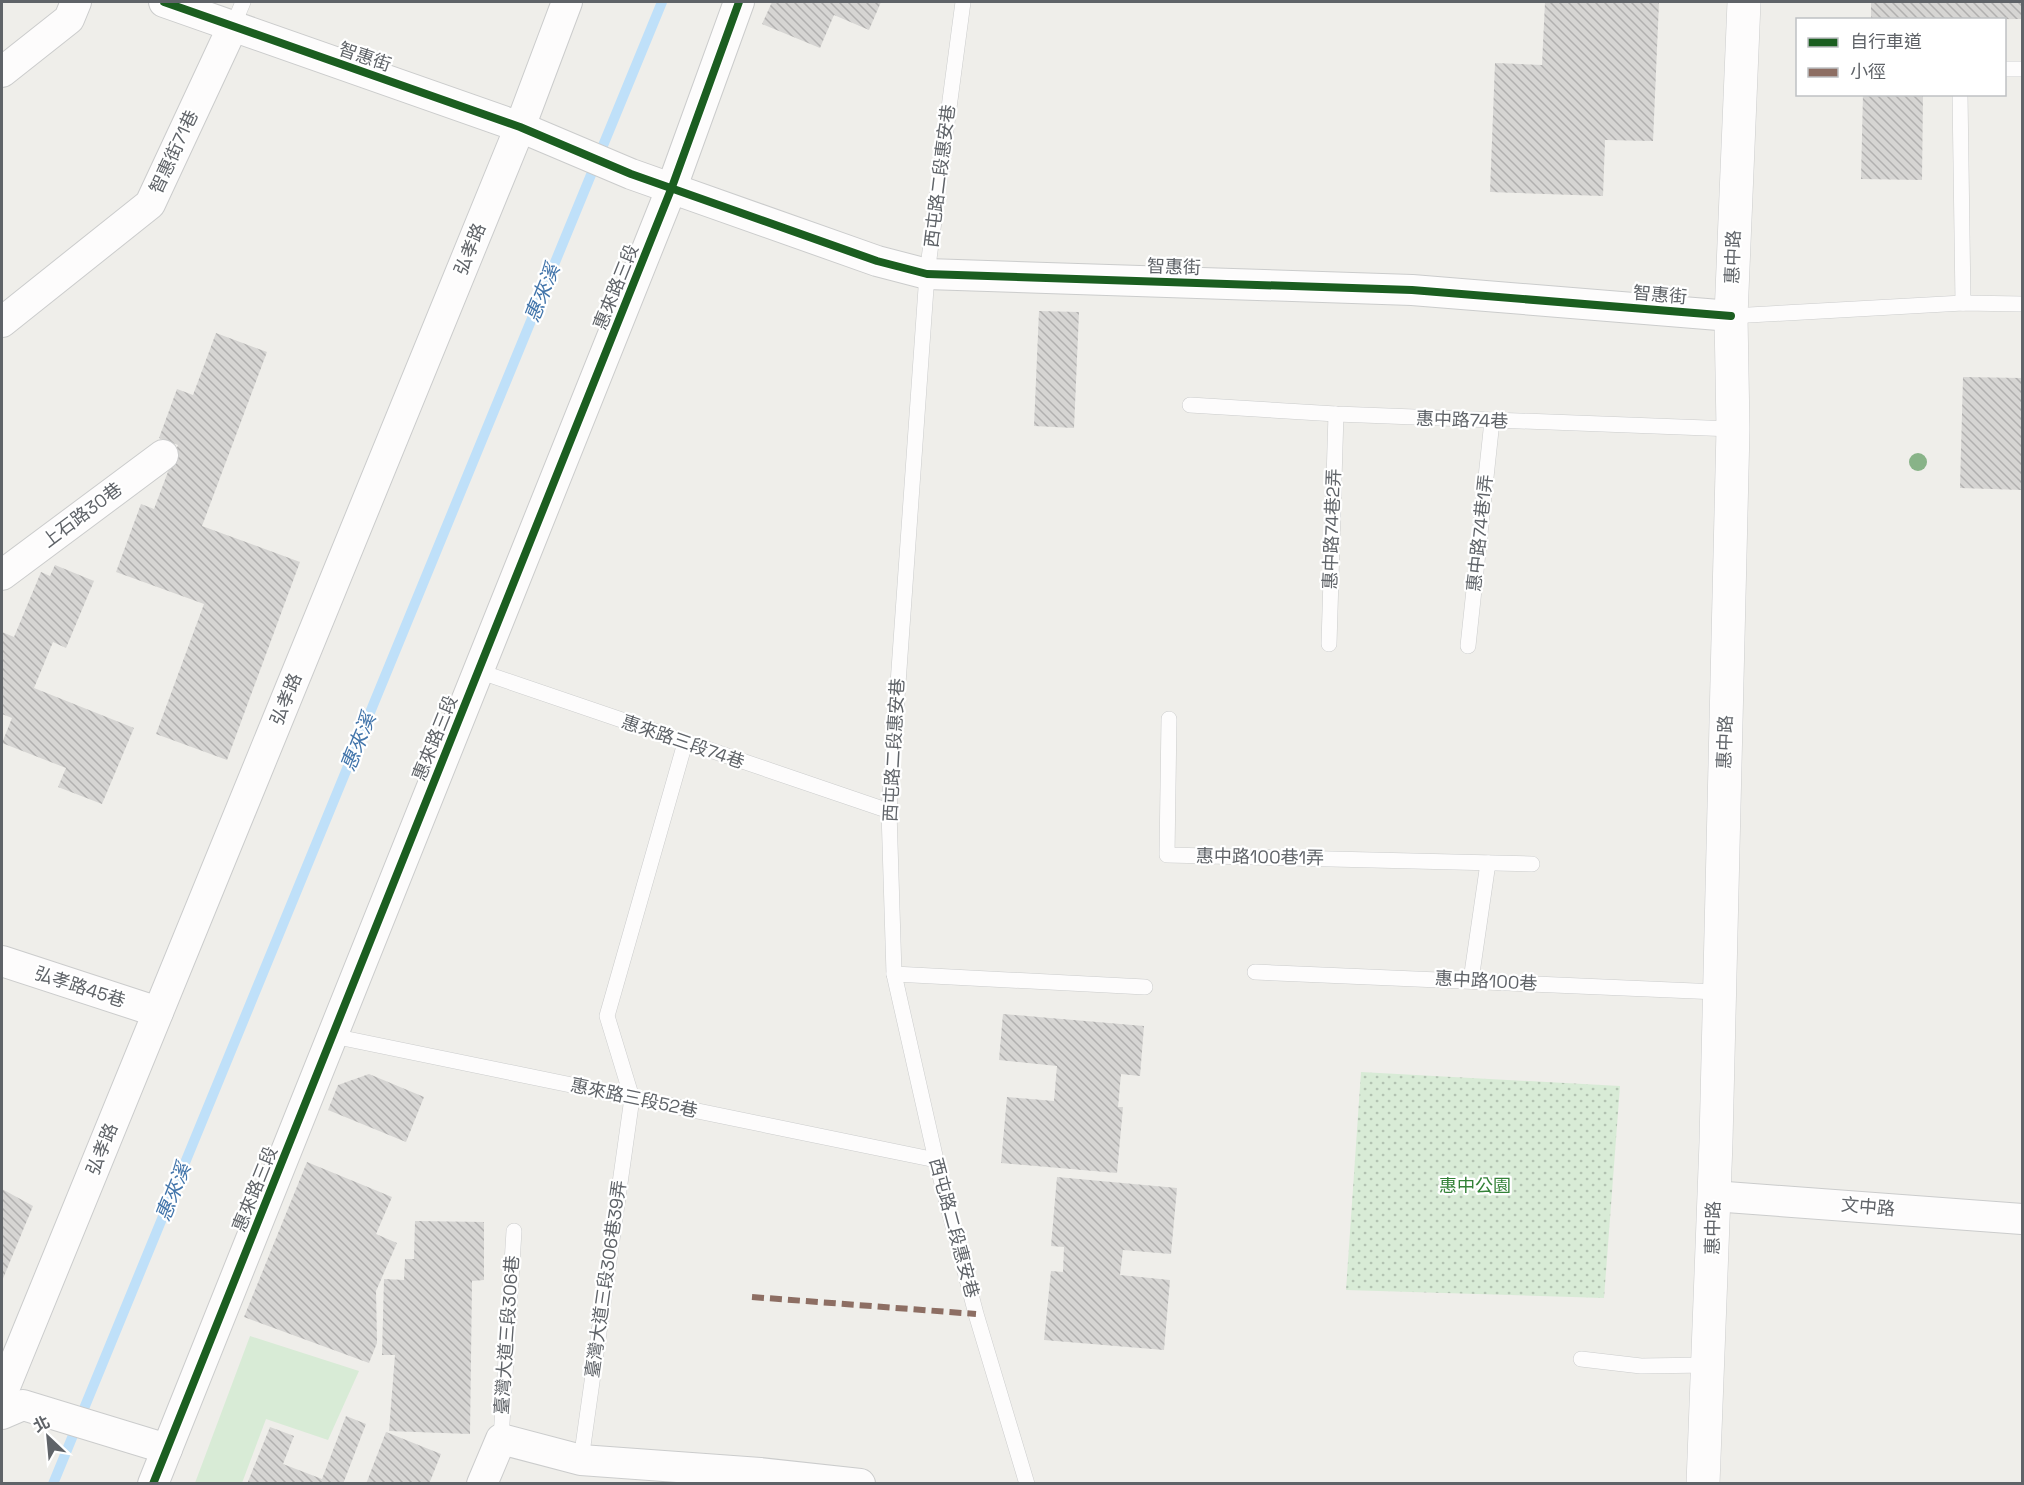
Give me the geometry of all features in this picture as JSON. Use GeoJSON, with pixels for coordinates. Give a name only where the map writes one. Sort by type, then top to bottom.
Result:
{"type":"FeatureCollection","features":[{"type":"Feature","properties":{"kind":"street"},"geometry":{"type":"LineString","coordinates":[[2,72],[69,19],[76,2]]}},
{"type":"Feature","properties":{"kind":"street","name":"智惠街"},"geometry":{"type":"LineString","coordinates":[[164,2],[238,14],[631,174],[877,261],[927,274],[1412,290],[1731,316]]}},
{"type":"Feature","properties":{"kind":"street","name":"弘孝路"},"geometry":{"type":"LineString","coordinates":[[9,1405],[158,1012],[520,127],[567,2]]}},
{"type":"Feature","properties":{"kind":"street","name":"惠來路三段"},"geometry":{"type":"LineString","coordinates":[[153,1484],[672,188],[739,2]]}},
{"type":"Feature","properties":{"kind":"street","name":"惠中路"},"geometry":{"type":"LineString","coordinates":[[1703,1484],[1713,1196],[1733,429],[1731,316],[1744,2]]}},
{"type":"Feature","properties":{"kind":"street","name":"智惠街71巷"},"geometry":{"type":"LineString","coordinates":[[2,322],[150,204],[238,14]]}},
{"type":"Feature","properties":{"kind":"street","name":"上石路30巷"},"geometry":{"type":"LineString","coordinates":[[2,575],[163,455]]}},
{"type":"Feature","properties":{"kind":"street","name":"弘孝路45巷"},"geometry":{"type":"LineString","coordinates":[[2,961],[158,1012]]}},
{"type":"Feature","properties":{"kind":"street","name":"文中路"},"geometry":{"type":"LineString","coordinates":[[1713,1196],[2022,1219]]}},
{"type":"Feature","properties":{"kind":"street"},"geometry":{"type":"LineString","coordinates":[[9,1405],[167,1449]]}},
{"type":"Feature","properties":{"kind":"street","name":"臺灣大道三段306巷"},"geometry":{"type":"LineString","coordinates":[[482,1484],[501,1439],[581,1460],[674,1475],[860,1484]]}},
{"type":"Feature","properties":{"kind":"lane","name":"西屯路二段惠安巷"},"geometry":{"type":"LineString","coordinates":[[963,2],[927,274],[889,811],[894,974],[936,1160],[992,1371],[1027,1484]]}},
{"type":"Feature","properties":{"kind":"lane"},"geometry":{"type":"LineString","coordinates":[[2006,69],[2022,69]]}},
{"type":"Feature","properties":{"kind":"lane"},"geometry":{"type":"LineString","coordinates":[[1960,96],[1963,303]]}},
{"type":"Feature","properties":{"kind":"lane"},"geometry":{"type":"LineString","coordinates":[[1731,316],[1963,303],[2022,304]]}},
{"type":"Feature","properties":{"kind":"lane","name":"惠中路74巷"},"geometry":{"type":"LineString","coordinates":[[1190,405],[1492,421],[1733,429]]}},
{"type":"Feature","properties":{"kind":"lane","name":"惠中路74巷2弄"},"geometry":{"type":"LineString","coordinates":[[1329,644],[1336,414]]}},
{"type":"Feature","properties":{"kind":"lane","name":"惠中路74巷1弄"},"geometry":{"type":"LineString","coordinates":[[1468,646],[1492,421]]}},
{"type":"Feature","properties":{"kind":"lane","name":"惠來路三段74巷"},"geometry":{"type":"LineString","coordinates":[[478,671],[889,811]]}},
{"type":"Feature","properties":{"kind":"lane","name":"惠中路100巷1弄"},"geometry":{"type":"LineString","coordinates":[[1169,719],[1167,855],[1532,864]]}},
{"type":"Feature","properties":{"kind":"lane"},"geometry":{"type":"LineString","coordinates":[[632,1098],[607,1016],[685,743]]}},
{"type":"Feature","properties":{"kind":"lane"},"geometry":{"type":"LineString","coordinates":[[1471,980],[1488,863]]}},
{"type":"Feature","properties":{"kind":"lane","name":"惠中路100巷"},"geometry":{"type":"LineString","coordinates":[[1255,972],[1718,992]]}},
{"type":"Feature","properties":{"kind":"lane"},"geometry":{"type":"LineString","coordinates":[[894,974],[1145,987]]}},
{"type":"Feature","properties":{"kind":"lane","name":"惠來路三段52巷"},"geometry":{"type":"LineString","coordinates":[[333,1036],[936,1160]]}},
{"type":"Feature","properties":{"kind":"lane","name":"臺灣大道三段306巷39弄"},"geometry":{"type":"LineString","coordinates":[[581,1460],[632,1098]]}},
{"type":"Feature","properties":{"kind":"lane","name":"臺灣大道三段306巷"},"geometry":{"type":"LineString","coordinates":[[501,1439],[514,1230]]}},
{"type":"Feature","properties":{"kind":"lane"},"geometry":{"type":"LineString","coordinates":[[1581,1359],[1641,1366],[1708,1365]]}},
{"type":"Feature","properties":{"kind":"green space","name":"惠中公園"},"geometry":{"type":"Polygon","coordinates":[[[1361,1072],[1620,1086],[1604,1298],[1346,1290],[1361,1072]]]}},
{"type":"Feature","properties":{"kind":"green space"},"geometry":{"type":"Polygon","coordinates":[[[250,1336],[359,1371],[328,1440],[266,1419],[242,1483],[195,1483],[250,1336]]]}},
{"type":"Feature","properties":{"kind":"building"},"geometry":{"type":"Polygon","coordinates":[[[772,2],[881,2],[869,30],[834,15],[820,48],[762,24],[772,2]]]}},
{"type":"Feature","properties":{"kind":"building"},"geometry":{"type":"Polygon","coordinates":[[[1545,2],[1659,2],[1653,141],[1605,140],[1603,196],[1490,192],[1495,63],[1542,65],[1545,2]]]}},
{"type":"Feature","properties":{"kind":"building"},"geometry":{"type":"Polygon","coordinates":[[[1871,2],[2022,2],[2022,19],[1871,18],[1871,2]]]}},
{"type":"Feature","properties":{"kind":"building"},"geometry":{"type":"Polygon","coordinates":[[[1863,96],[1923,96],[1922,180],[1861,179],[1863,96]]]}},
{"type":"Feature","properties":{"kind":"building"},"geometry":{"type":"Polygon","coordinates":[[[1039,311],[1079,312],[1074,428],[1034,426],[1039,311]]]}},
{"type":"Feature","properties":{"kind":"building"},"geometry":{"type":"Polygon","coordinates":[[[216,333],[267,352],[202,526],[300,562],[227,760],[156,734],[204,604],[116,572],[141,504],[154,509],[178,445],[159,438],[177,389],[193,395],[216,333]]]}},
{"type":"Feature","properties":{"kind":"building"},"geometry":{"type":"Polygon","coordinates":[[[1963,377],[2022,378],[2022,490],[1960,488],[1963,377]]]}},
{"type":"Feature","properties":{"kind":"building"},"geometry":{"type":"Polygon","coordinates":[[[55,565],[94,581],[66,648],[53,642],[34,688],[134,728],[102,804],[58,787],[66,768],[2,743],[12,718],[2,714],[2,632],[14,637],[41,572],[50,576],[55,565]]]}},
{"type":"Feature","properties":{"kind":"building"},"geometry":{"type":"Polygon","coordinates":[[[1003,1014],[1144,1026],[1140,1076],[1121,1074],[1118,1107],[1123,1107],[1117,1173],[1001,1163],[1007,1097],[1054,1101],[1057,1066],[999,1060],[1003,1014]]]}},
{"type":"Feature","properties":{"kind":"building"},"geometry":{"type":"Polygon","coordinates":[[[369,1074],[424,1097],[406,1142],[328,1110],[338,1085],[369,1074]]]}},
{"type":"Feature","properties":{"kind":"building"},"geometry":{"type":"Polygon","coordinates":[[[307,1162],[392,1197],[376,1234],[397,1243],[376,1291],[377,1343],[369,1363],[244,1317],[307,1162]]]}},
{"type":"Feature","properties":{"kind":"building"},"geometry":{"type":"Polygon","coordinates":[[[1057,1177],[1177,1188],[1171,1254],[1123,1250],[1120,1275],[1170,1280],[1164,1350],[1044,1340],[1051,1271],[1063,1272],[1064,1247],[1051,1246],[1057,1177]]]}},
{"type":"Feature","properties":{"kind":"building"},"geometry":{"type":"Polygon","coordinates":[[[2,1189],[33,1206],[2,1281],[2,1189]]]}},
{"type":"Feature","properties":{"kind":"building"},"geometry":{"type":"Polygon","coordinates":[[[415,1221],[484,1222],[484,1280],[472,1281],[470,1434],[389,1431],[395,1355],[382,1355],[384,1279],[404,1280],[405,1259],[414,1259],[415,1221]]]}},
{"type":"Feature","properties":{"kind":"building"},"geometry":{"type":"Polygon","coordinates":[[[346,1416],[366,1424],[343,1484],[247,1484],[270,1427],[294,1436],[283,1464],[322,1479],[346,1416]]]}},
{"type":"Feature","properties":{"kind":"building"},"geometry":{"type":"Polygon","coordinates":[[[386,1432],[441,1454],[429,1484],[366,1484],[386,1432]]]}},
{"type":"Feature","properties":{"kind":"waterway","name":"惠來溪"},"geometry":{"type":"LineString","coordinates":[[53,1484],[662,2]]}},
{"type":"Feature","properties":{"kind":"marked path"},"geometry":{"type":"LineString","coordinates":[[752,1297],[976,1314]]}},
{"type":"Feature","properties":{"kind":"cycle path"},"geometry":{"type":"LineString","coordinates":[[164,2],[520,127],[631,174],[877,261],[927,274],[1412,290],[1731,316]]}},
{"type":"Feature","properties":{"kind":"cycle path"},"geometry":{"type":"LineString","coordinates":[[153,1484],[672,187],[739,2]]}}]}
